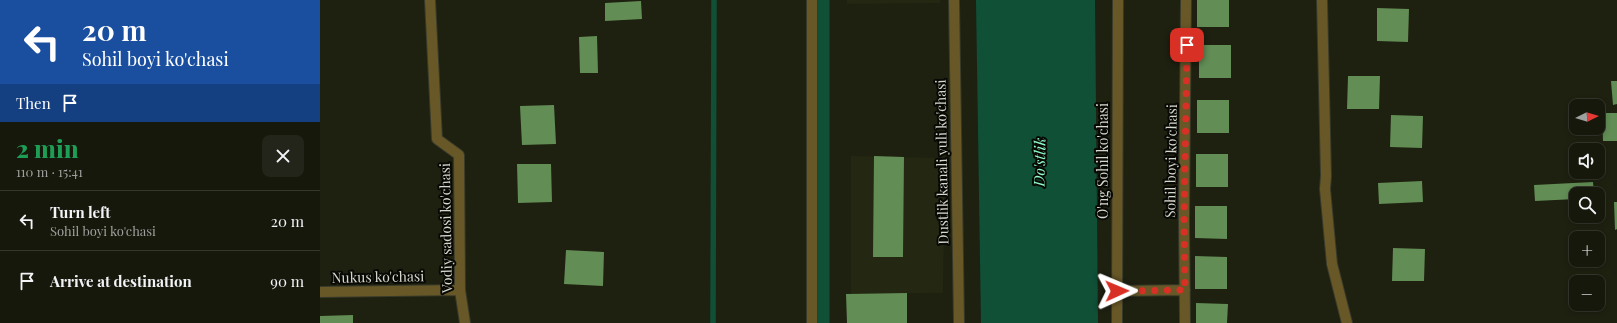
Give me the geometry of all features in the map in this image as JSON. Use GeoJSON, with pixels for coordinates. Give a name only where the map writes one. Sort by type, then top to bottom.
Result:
{"type":"FeatureCollection","features":[{"type":"Feature","properties":{"kind":"street","name":"Vodiy sadosi ko'chasi"},"geometry":{"type":"LineString","coordinates":[[430,0],[437,139],[459,155],[460,290],[465,323]]}},
{"type":"Feature","properties":{"kind":"street"},"geometry":{"type":"LineString","coordinates":[[812,0],[812,323]]}},
{"type":"Feature","properties":{"kind":"street","name":"Dustlik kanali yuli ko'chasi"},"geometry":{"type":"LineString","coordinates":[[954,0],[959,323]]}},
{"type":"Feature","properties":{"kind":"street","name":"O'ng Sohil ko'chasi"},"geometry":{"type":"LineString","coordinates":[[1117,323],[1118,0]]}},
{"type":"Feature","properties":{"kind":"street","name":"Sohil boyi ko'chasi"},"geometry":{"type":"LineString","coordinates":[[1185,323],[1186,0]]}},
{"type":"Feature","properties":{"kind":"street"},"geometry":{"type":"LineString","coordinates":[[1322,0],[1326,176],[1325,189],[1332,264],[1347,323]]}},
{"type":"Feature","properties":{"kind":"street","name":"Nukus ko'chasi"},"geometry":{"type":"LineString","coordinates":[[320,292],[460,290]]}},
{"type":"Feature","properties":{"kind":"street"},"geometry":{"type":"LineString","coordinates":[[1117,291],[1185,290]]}},
{"type":"Feature","properties":{"kind":"shaded area"},"geometry":{"type":"Polygon","coordinates":[[[847,0],[940,0],[940,3],[847,4],[847,0]]]}},
{"type":"Feature","properties":{"kind":"shaded area"},"geometry":{"type":"Polygon","coordinates":[[[851,156],[945,158],[943,293],[851,294],[851,156]]]}},
{"type":"Feature","properties":{"kind":"water","name":"Do'stlik"},"geometry":{"type":"Polygon","coordinates":[[[976,0],[1095,0],[1098,323],[981,323],[976,0]]]}},
{"type":"Feature","properties":{"kind":"building"},"geometry":{"type":"Polygon","coordinates":[[[1197,0],[1229,0],[1229,27],[1197,27],[1197,0]]]}},
{"type":"Feature","properties":{"kind":"building"},"geometry":{"type":"Polygon","coordinates":[[[641,1],[642,19],[605,21],[605,3],[641,1]]]}},
{"type":"Feature","properties":{"kind":"building"},"geometry":{"type":"Polygon","coordinates":[[[1377,8],[1409,9],[1408,42],[1377,41],[1377,8]]]}},
{"type":"Feature","properties":{"kind":"building"},"geometry":{"type":"Polygon","coordinates":[[[597,36],[598,73],[580,73],[579,37],[597,36]]]}},
{"type":"Feature","properties":{"kind":"building"},"geometry":{"type":"Polygon","coordinates":[[[1199,45],[1231,45],[1231,78],[1199,78],[1199,45]]]}},
{"type":"Feature","properties":{"kind":"building"},"geometry":{"type":"Polygon","coordinates":[[[1348,76],[1380,76],[1379,109],[1347,109],[1348,76]]]}},
{"type":"Feature","properties":{"kind":"building"},"geometry":{"type":"Polygon","coordinates":[[[1611,81],[1617,81],[1617,104],[1613,105],[1611,81]]]}},
{"type":"Feature","properties":{"kind":"building"},"geometry":{"type":"Polygon","coordinates":[[[1197,100],[1229,100],[1229,133],[1197,133],[1197,100]]]}},
{"type":"Feature","properties":{"kind":"building"},"geometry":{"type":"Polygon","coordinates":[[[554,105],[556,144],[522,145],[520,106],[554,105]]]}},
{"type":"Feature","properties":{"kind":"building"},"geometry":{"type":"Polygon","coordinates":[[[1605,113],[1617,113],[1617,141],[1603,141],[1603,135],[1605,135],[1605,113]]]}},
{"type":"Feature","properties":{"kind":"building"},"geometry":{"type":"Polygon","coordinates":[[[1391,115],[1423,116],[1422,148],[1390,147],[1391,115]]]}},
{"type":"Feature","properties":{"kind":"building"},"geometry":{"type":"Polygon","coordinates":[[[1196,154],[1228,154],[1228,187],[1196,187],[1196,154]]]}},
{"type":"Feature","properties":{"kind":"building"},"geometry":{"type":"Polygon","coordinates":[[[874,156],[904,157],[903,257],[873,257],[874,156]]]}},
{"type":"Feature","properties":{"kind":"building"},"geometry":{"type":"Polygon","coordinates":[[[517,164],[551,164],[552,202],[518,203],[517,164]]]}},
{"type":"Feature","properties":{"kind":"building"},"geometry":{"type":"Polygon","coordinates":[[[1422,181],[1423,202],[1379,204],[1378,183],[1422,181]]]}},
{"type":"Feature","properties":{"kind":"building"},"geometry":{"type":"Polygon","coordinates":[[[1593,182],[1593,187],[1569,187],[1569,199],[1535,201],[1534,185],[1593,182]]]}},
{"type":"Feature","properties":{"kind":"building"},"geometry":{"type":"Polygon","coordinates":[[[1614,202],[1617,202],[1617,229],[1615,230],[1614,202]]]}},
{"type":"Feature","properties":{"kind":"building"},"geometry":{"type":"Polygon","coordinates":[[[1195,206],[1227,206],[1227,239],[1195,238],[1195,206]]]}},
{"type":"Feature","properties":{"kind":"building"},"geometry":{"type":"Polygon","coordinates":[[[1393,248],[1425,249],[1424,281],[1392,281],[1393,248]]]}},
{"type":"Feature","properties":{"kind":"building"},"geometry":{"type":"Polygon","coordinates":[[[566,250],[604,252],[603,286],[564,284],[566,250]]]}},
{"type":"Feature","properties":{"kind":"building"},"geometry":{"type":"Polygon","coordinates":[[[1195,256],[1227,257],[1227,289],[1195,289],[1195,256]]]}},
{"type":"Feature","properties":{"kind":"building"},"geometry":{"type":"Polygon","coordinates":[[[907,293],[907,323],[847,323],[846,294],[907,293]]]}},
{"type":"Feature","properties":{"kind":"building"},"geometry":{"type":"Polygon","coordinates":[[[1196,303],[1228,304],[1227,323],[1196,323],[1196,303]]]}},
{"type":"Feature","properties":{"kind":"building"},"geometry":{"type":"Polygon","coordinates":[[[353,315],[353,323],[320,323],[320,316],[353,315]]]}},
{"type":"Feature","properties":{"kind":"waterway"},"geometry":{"type":"LineString","coordinates":[[713,323],[714,0]]}},
{"type":"Feature","properties":{"kind":"waterway"},"geometry":{"type":"LineString","coordinates":[[820,0],[820,323]]}},
{"type":"Feature","properties":{"kind":"route"},"geometry":{"type":"LineString","coordinates":[[1117,291],[1185,290],[1184,220],[1187,45]]}}]}
